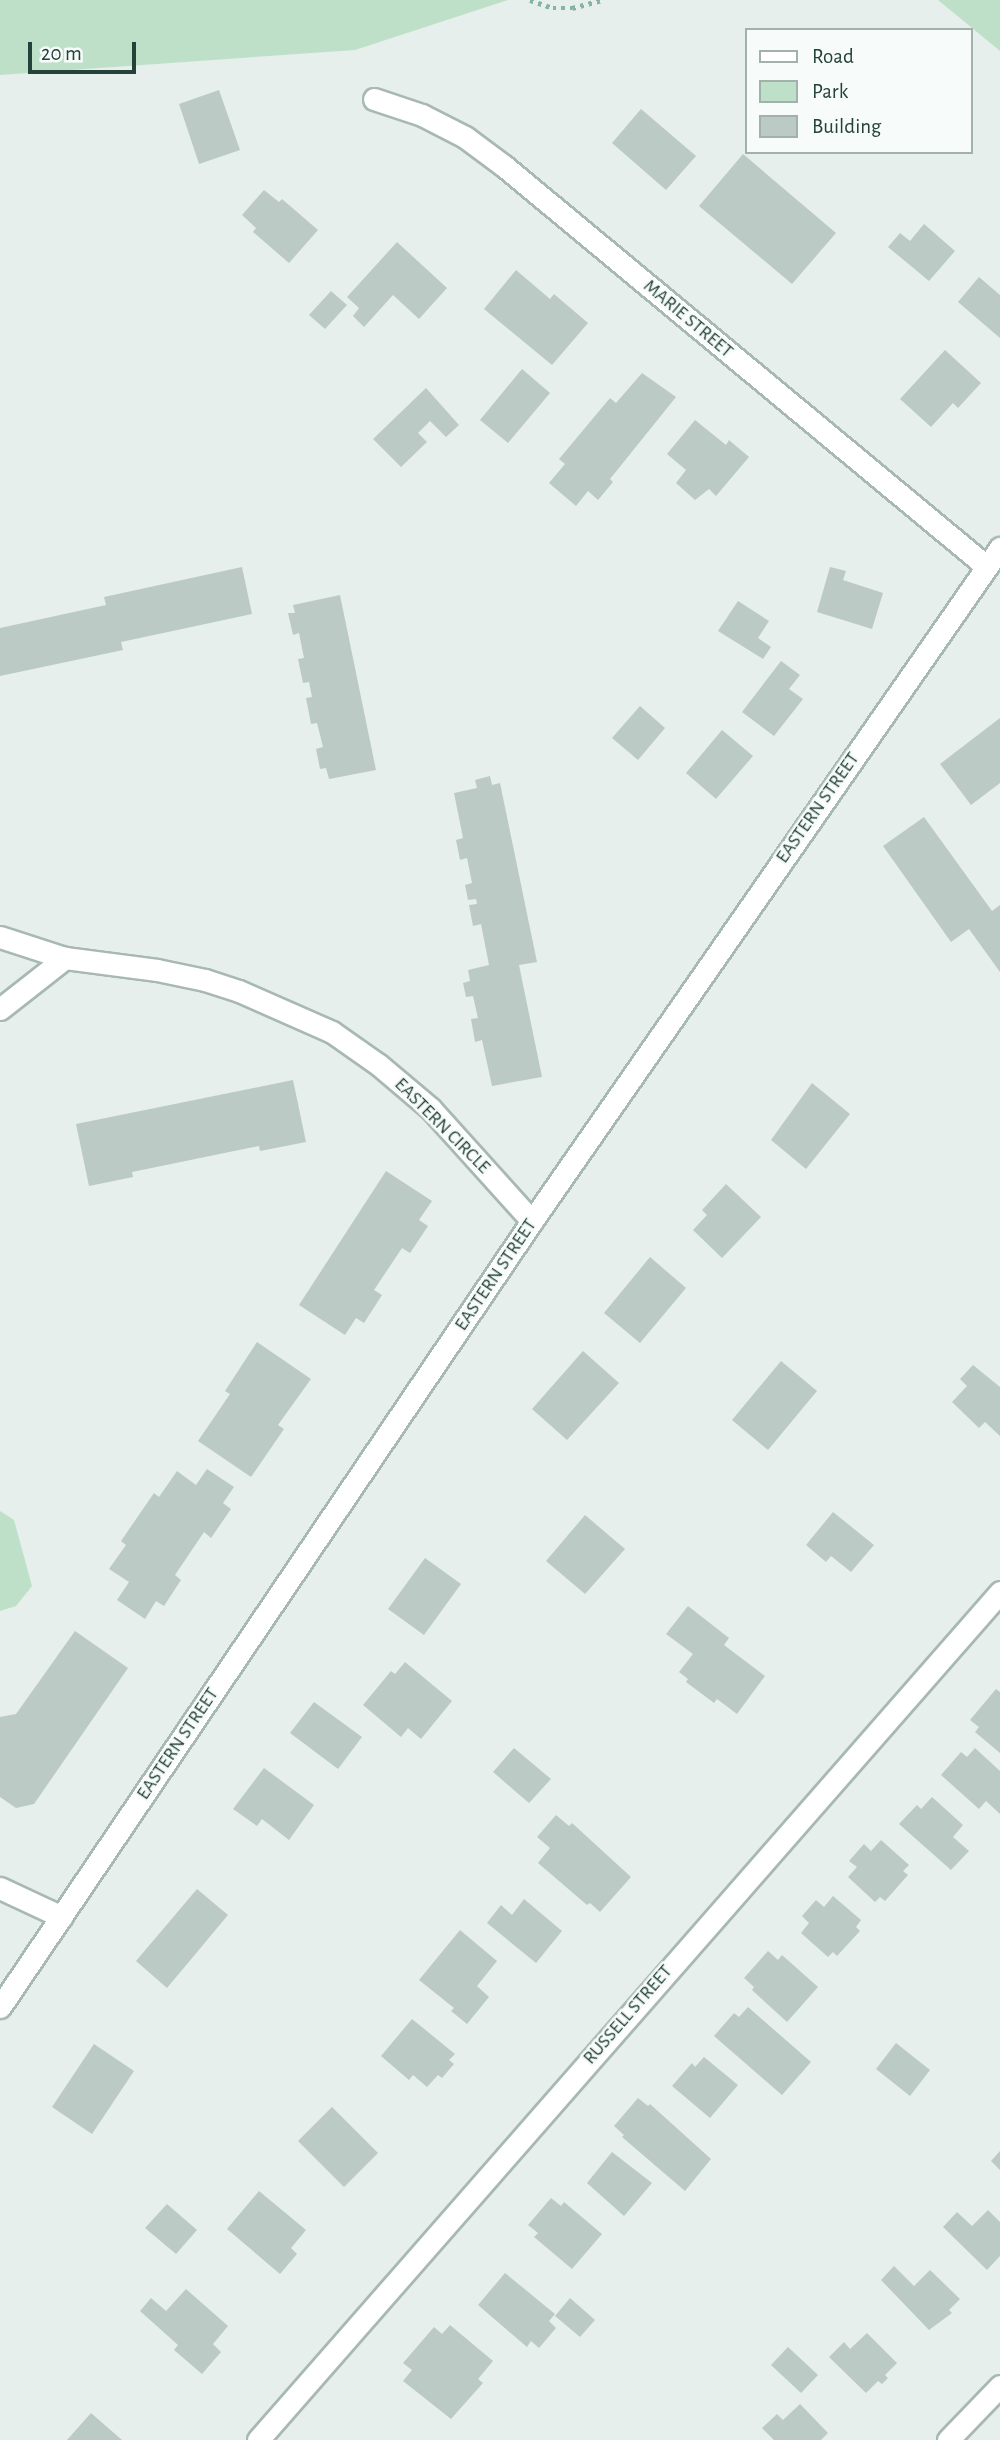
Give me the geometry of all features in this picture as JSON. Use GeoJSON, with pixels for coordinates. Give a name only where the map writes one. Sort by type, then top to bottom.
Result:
{"type":"FeatureCollection","features":[{"type":"Feature","properties":{"kind":"street","name":"MARIE STREET"},"geometry":{"type":"LineString","coordinates":[[374,99],[422,115],[465,136],[986,566]]}},
{"type":"Feature","properties":{"kind":"street","name":"EASTERN STREET"},"geometry":{"type":"LineString","coordinates":[[0,2007],[533,1221],[1000,548]]}},
{"type":"Feature","properties":{"kind":"street","name":"EASTERN CIRCLE"},"geometry":{"type":"LineString","coordinates":[[0,937],[65,958],[157,970],[205,980],[249,995],[332,1032],[379,1065],[431,1109],[533,1221]]}},
{"type":"Feature","properties":{"kind":"street"},"geometry":{"type":"LineString","coordinates":[[0,1009],[65,958]]}},
{"type":"Feature","properties":{"kind":"street","name":"RUSSELL STREET"},"geometry":{"type":"LineString","coordinates":[[258,2440],[1000,1592]]}},
{"type":"Feature","properties":{"kind":"street"},"geometry":{"type":"LineString","coordinates":[[0,1888],[62,1917]]}},
{"type":"Feature","properties":{"kind":"street"},"geometry":{"type":"LineString","coordinates":[[948,2440],[1000,2386]]}},
{"type":"Feature","properties":{"kind":"path"},"geometry":{"type":"LineString","coordinates":[[530,0],[553,8],[572,8],[601,0]]}},
{"type":"Feature","properties":{"kind":"green space"},"geometry":{"type":"Polygon","coordinates":[[[0,0],[508,0],[355,50],[0,75],[0,0]]]}},
{"type":"Feature","properties":{"kind":"green space"},"geometry":{"type":"Polygon","coordinates":[[[938,0],[1000,0],[1000,51],[938,0]]]}},
{"type":"Feature","properties":{"kind":"green space"},"geometry":{"type":"Polygon","coordinates":[[[0,1511],[14,1520],[32,1586],[16,1606],[0,1611],[0,1511]]]}},
{"type":"Feature","properties":{"kind":"building"},"geometry":{"type":"Polygon","coordinates":[[[219,90],[240,150],[199,164],[179,104],[219,90]]]}},
{"type":"Feature","properties":{"kind":"building"},"geometry":{"type":"Polygon","coordinates":[[[641,109],[696,156],[666,190],[612,143],[641,109]]]}},
{"type":"Feature","properties":{"kind":"building"},"geometry":{"type":"Polygon","coordinates":[[[743,154],[836,233],[792,284],[699,206],[743,154]]]}},
{"type":"Feature","properties":{"kind":"building"},"geometry":{"type":"Polygon","coordinates":[[[264,190],[279,202],[282,199],[318,230],[289,263],[253,232],[256,228],[242,215],[264,190]]]}},
{"type":"Feature","properties":{"kind":"building"},"geometry":{"type":"Polygon","coordinates":[[[924,224],[955,251],[929,281],[888,247],[900,233],[910,241],[924,224]]]}},
{"type":"Feature","properties":{"kind":"building"},"geometry":{"type":"Polygon","coordinates":[[[397,242],[447,288],[419,319],[393,295],[364,327],[353,316],[359,308],[347,297],[397,242]]]}},
{"type":"Feature","properties":{"kind":"building"},"geometry":{"type":"Polygon","coordinates":[[[516,270],[550,299],[554,294],[588,323],[552,365],[484,309],[516,270]]]}},
{"type":"Feature","properties":{"kind":"building"},"geometry":{"type":"Polygon","coordinates":[[[979,277],[1000,295],[1000,338],[958,302],[979,277]]]}},
{"type":"Feature","properties":{"kind":"building"},"geometry":{"type":"Polygon","coordinates":[[[331,291],[347,305],[325,329],[309,315],[331,291]]]}},
{"type":"Feature","properties":{"kind":"building"},"geometry":{"type":"Polygon","coordinates":[[[945,350],[981,383],[958,408],[953,403],[931,427],[900,399],[945,350]]]}},
{"type":"Feature","properties":{"kind":"building"},"geometry":{"type":"Polygon","coordinates":[[[522,369],[550,393],[508,443],[480,420],[522,369]]]}},
{"type":"Feature","properties":{"kind":"building"},"geometry":{"type":"Polygon","coordinates":[[[642,373],[676,397],[610,479],[613,482],[598,500],[588,491],[576,506],[549,483],[565,464],[559,459],[610,398],[616,403],[642,373]]]}},
{"type":"Feature","properties":{"kind":"building"},"geometry":{"type":"Polygon","coordinates":[[[426,388],[459,425],[446,437],[430,421],[418,433],[427,442],[401,467],[373,439],[426,388]]]}},
{"type":"Feature","properties":{"kind":"building"},"geometry":{"type":"Polygon","coordinates":[[[695,420],[726,445],[729,440],[749,457],[716,496],[709,489],[695,500],[676,483],[686,470],[667,454],[695,420]]]}},
{"type":"Feature","properties":{"kind":"building"},"geometry":{"type":"Polygon","coordinates":[[[242,567],[252,614],[121,642],[123,650],[0,676],[0,628],[106,605],[104,597],[242,567]]]}},
{"type":"Feature","properties":{"kind":"building"},"geometry":{"type":"Polygon","coordinates":[[[830,567],[846,571],[843,580],[883,593],[872,629],[817,612],[830,567]]]}},
{"type":"Feature","properties":{"kind":"building"},"geometry":{"type":"Polygon","coordinates":[[[340,595],[376,770],[329,779],[326,768],[320,769],[316,749],[323,747],[317,723],[311,724],[306,698],[312,697],[309,682],[303,683],[298,659],[304,658],[299,633],[293,635],[288,613],[295,613],[293,605],[340,595]]]}},
{"type":"Feature","properties":{"kind":"building"},"geometry":{"type":"Polygon","coordinates":[[[738,601],[769,621],[758,638],[771,647],[763,659],[718,631],[738,601]]]}},
{"type":"Feature","properties":{"kind":"building"},"geometry":{"type":"Polygon","coordinates":[[[781,661],[800,675],[789,689],[803,699],[774,736],[742,712],[781,661]]]}},
{"type":"Feature","properties":{"kind":"building"},"geometry":{"type":"Polygon","coordinates":[[[640,706],[665,728],[638,760],[612,738],[640,706]]]}},
{"type":"Feature","properties":{"kind":"building"},"geometry":{"type":"Polygon","coordinates":[[[1000,718],[1000,783],[971,805],[940,764],[1000,718]]]}},
{"type":"Feature","properties":{"kind":"building"},"geometry":{"type":"Polygon","coordinates":[[[722,730],[753,756],[716,799],[686,773],[722,730]]]}},
{"type":"Feature","properties":{"kind":"building"},"geometry":{"type":"Polygon","coordinates":[[[490,776],[492,785],[500,783],[537,962],[519,965],[542,1077],[492,1086],[482,1040],[475,1042],[471,1019],[478,1018],[473,996],[466,997],[463,983],[470,981],[468,970],[489,965],[481,924],[473,926],[469,905],[477,904],[476,899],[468,900],[465,885],[472,883],[467,858],[460,860],[456,840],[463,838],[454,793],[477,788],[475,780],[490,776]]]}},
{"type":"Feature","properties":{"kind":"building"},"geometry":{"type":"Polygon","coordinates":[[[924,817],[992,911],[1000,905],[1000,972],[969,929],[951,942],[883,846],[924,817]]]}},
{"type":"Feature","properties":{"kind":"building"},"geometry":{"type":"Polygon","coordinates":[[[293,1080],[306,1142],[260,1151],[259,1146],[132,1172],[133,1177],[89,1186],[76,1124],[293,1080]]]}},
{"type":"Feature","properties":{"kind":"building"},"geometry":{"type":"Polygon","coordinates":[[[812,1083],[850,1114],[806,1169],[771,1140],[812,1083]]]}},
{"type":"Feature","properties":{"kind":"building"},"geometry":{"type":"Polygon","coordinates":[[[386,1171],[432,1201],[419,1220],[428,1226],[410,1253],[402,1248],[374,1290],[382,1295],[364,1323],[356,1318],[345,1335],[299,1305],[386,1171]]]}},
{"type":"Feature","properties":{"kind":"building"},"geometry":{"type":"Polygon","coordinates":[[[726,1184],[761,1217],[722,1258],[693,1230],[707,1215],[702,1210],[726,1184]]]}},
{"type":"Feature","properties":{"kind":"building"},"geometry":{"type":"Polygon","coordinates":[[[650,1257],[686,1288],[640,1343],[604,1313],[650,1257]]]}},
{"type":"Feature","properties":{"kind":"building"},"geometry":{"type":"Polygon","coordinates":[[[257,1342],[311,1379],[278,1425],[284,1429],[251,1477],[198,1441],[230,1394],[225,1391],[257,1342]]]}},
{"type":"Feature","properties":{"kind":"building"},"geometry":{"type":"Polygon","coordinates":[[[583,1351],[619,1383],[567,1440],[532,1409],[583,1351]]]}},
{"type":"Feature","properties":{"kind":"building"},"geometry":{"type":"Polygon","coordinates":[[[781,1361],[817,1391],[768,1450],[732,1420],[781,1361]]]}},
{"type":"Feature","properties":{"kind":"building"},"geometry":{"type":"Polygon","coordinates":[[[973,1365],[1000,1387],[1000,1436],[985,1422],[979,1428],[952,1402],[967,1386],[960,1379],[973,1365]]]}},
{"type":"Feature","properties":{"kind":"building"},"geometry":{"type":"Polygon","coordinates":[[[207,1469],[234,1487],[223,1503],[231,1509],[211,1538],[204,1532],[175,1575],[181,1580],[164,1606],[156,1601],[145,1619],[117,1600],[129,1582],[109,1569],[126,1545],[121,1541],[154,1493],[159,1497],[177,1471],[196,1485],[207,1469]]]}},
{"type":"Feature","properties":{"kind":"building"},"geometry":{"type":"Polygon","coordinates":[[[833,1512],[874,1545],[851,1572],[831,1556],[826,1562],[806,1545],[833,1512]]]}},
{"type":"Feature","properties":{"kind":"building"},"geometry":{"type":"Polygon","coordinates":[[[585,1515],[625,1549],[585,1594],[546,1561],[585,1515]]]}},
{"type":"Feature","properties":{"kind":"building"},"geometry":{"type":"Polygon","coordinates":[[[425,1558],[461,1584],[424,1635],[388,1609],[425,1558]]]}},
{"type":"Feature","properties":{"kind":"building"},"geometry":{"type":"Polygon","coordinates":[[[688,1606],[729,1638],[724,1645],[765,1676],[737,1714],[717,1699],[714,1703],[686,1682],[688,1679],[679,1672],[693,1654],[666,1634],[688,1606]]]}},
{"type":"Feature","properties":{"kind":"building"},"geometry":{"type":"Polygon","coordinates":[[[75,1631],[128,1668],[34,1804],[16,1808],[0,1797],[0,1717],[16,1714],[75,1631]]]}},
{"type":"Feature","properties":{"kind":"building"},"geometry":{"type":"Polygon","coordinates":[[[405,1662],[452,1701],[421,1739],[408,1728],[401,1737],[363,1705],[391,1671],[395,1674],[405,1662]]]}},
{"type":"Feature","properties":{"kind":"building"},"geometry":{"type":"Polygon","coordinates":[[[996,1689],[1000,1692],[1000,1753],[975,1732],[979,1727],[970,1720],[996,1689]]]}},
{"type":"Feature","properties":{"kind":"building"},"geometry":{"type":"Polygon","coordinates":[[[314,1702],[362,1737],[338,1769],[290,1733],[314,1702]]]}},
{"type":"Feature","properties":{"kind":"building"},"geometry":{"type":"Polygon","coordinates":[[[514,1748],[551,1779],[529,1803],[493,1772],[514,1748]]]}},
{"type":"Feature","properties":{"kind":"building"},"geometry":{"type":"Polygon","coordinates":[[[975,1748],[1000,1771],[1000,1814],[986,1801],[979,1809],[941,1775],[961,1752],[967,1757],[975,1748]]]}},
{"type":"Feature","properties":{"kind":"building"},"geometry":{"type":"Polygon","coordinates":[[[264,1768],[314,1805],[289,1840],[262,1819],[257,1826],[233,1809],[264,1768]]]}},
{"type":"Feature","properties":{"kind":"building"},"geometry":{"type":"Polygon","coordinates":[[[932,1797],[963,1825],[953,1837],[969,1851],[951,1870],[899,1824],[917,1805],[921,1809],[932,1797]]]}},
{"type":"Feature","properties":{"kind":"building"},"geometry":{"type":"Polygon","coordinates":[[[556,1815],[569,1826],[572,1823],[631,1877],[600,1912],[590,1903],[587,1905],[538,1863],[550,1848],[537,1837],[556,1815]]]}},
{"type":"Feature","properties":{"kind":"building"},"geometry":{"type":"Polygon","coordinates":[[[881,1840],[909,1865],[903,1871],[908,1875],[885,1901],[880,1897],[875,1902],[848,1877],[857,1867],[849,1861],[864,1844],[871,1851],[881,1840]]]}},
{"type":"Feature","properties":{"kind":"building"},"geometry":{"type":"Polygon","coordinates":[[[197,1889],[228,1915],[167,1988],[136,1961],[197,1889]]]}},
{"type":"Feature","properties":{"kind":"building"},"geometry":{"type":"Polygon","coordinates":[[[833,1896],[861,1920],[856,1927],[860,1931],[837,1956],[833,1952],[828,1957],[801,1933],[809,1923],[802,1916],[816,1900],[824,1907],[833,1896]]]}},
{"type":"Feature","properties":{"kind":"building"},"geometry":{"type":"Polygon","coordinates":[[[524,1899],[562,1931],[536,1963],[487,1923],[501,1905],[512,1915],[524,1899]]]}},
{"type":"Feature","properties":{"kind":"building"},"geometry":{"type":"Polygon","coordinates":[[[460,1930],[497,1961],[477,1986],[489,1997],[467,2024],[451,2011],[454,2008],[419,1980],[460,1930]]]}},
{"type":"Feature","properties":{"kind":"building"},"geometry":{"type":"Polygon","coordinates":[[[768,1951],[778,1960],[782,1955],[818,1987],[787,2022],[752,1990],[754,1987],[744,1978],[768,1951]]]}},
{"type":"Feature","properties":{"kind":"building"},"geometry":{"type":"Polygon","coordinates":[[[748,2007],[811,2062],[782,2095],[714,2036],[734,2013],[739,2017],[748,2007]]]}},
{"type":"Feature","properties":{"kind":"building"},"geometry":{"type":"Polygon","coordinates":[[[412,2019],[455,2054],[449,2060],[454,2064],[442,2078],[438,2075],[427,2087],[413,2075],[409,2080],[381,2056],[412,2019]]]}},
{"type":"Feature","properties":{"kind":"building"},"geometry":{"type":"Polygon","coordinates":[[[896,2043],[930,2070],[910,2096],[876,2069],[896,2043]]]}},
{"type":"Feature","properties":{"kind":"building"},"geometry":{"type":"Polygon","coordinates":[[[94,2044],[134,2071],[92,2134],[52,2107],[94,2044]]]}},
{"type":"Feature","properties":{"kind":"building"},"geometry":{"type":"Polygon","coordinates":[[[704,2057],[738,2085],[710,2118],[672,2086],[692,2063],[695,2067],[704,2057]]]}},
{"type":"Feature","properties":{"kind":"building"},"geometry":{"type":"Polygon","coordinates":[[[638,2098],[648,2106],[650,2104],[711,2159],[685,2191],[622,2137],[624,2135],[614,2126],[638,2098]]]}},
{"type":"Feature","properties":{"kind":"building"},"geometry":{"type":"Polygon","coordinates":[[[332,2107],[378,2153],[344,2187],[298,2141],[332,2107]]]}},
{"type":"Feature","properties":{"kind":"building"},"geometry":{"type":"Polygon","coordinates":[[[1000,2151],[1000,2170],[991,2161],[1000,2151]]]}},
{"type":"Feature","properties":{"kind":"building"},"geometry":{"type":"Polygon","coordinates":[[[612,2152],[652,2183],[624,2216],[587,2183],[612,2152]]]}},
{"type":"Feature","properties":{"kind":"building"},"geometry":{"type":"Polygon","coordinates":[[[259,2191],[306,2230],[291,2248],[297,2254],[280,2274],[227,2229],[259,2191]]]}},
{"type":"Feature","properties":{"kind":"building"},"geometry":{"type":"Polygon","coordinates":[[[551,2198],[561,2206],[564,2202],[602,2234],[572,2269],[534,2237],[538,2233],[528,2225],[551,2198]]]}},
{"type":"Feature","properties":{"kind":"building"},"geometry":{"type":"Polygon","coordinates":[[[167,2204],[197,2230],[176,2254],[145,2228],[167,2204]]]}},
{"type":"Feature","properties":{"kind":"building"},"geometry":{"type":"Polygon","coordinates":[[[988,2210],[1000,2222],[1000,2256],[987,2270],[943,2227],[957,2212],[972,2226],[988,2210]]]}},
{"type":"Feature","properties":{"kind":"building"},"geometry":{"type":"Polygon","coordinates":[[[894,2266],[914,2286],[930,2270],[960,2299],[949,2310],[952,2313],[929,2330],[881,2280],[894,2266]]]}},
{"type":"Feature","properties":{"kind":"building"},"geometry":{"type":"Polygon","coordinates":[[[505,2273],[555,2314],[549,2321],[556,2328],[539,2348],[531,2341],[527,2347],[478,2305],[505,2273]]]}},
{"type":"Feature","properties":{"kind":"building"},"geometry":{"type":"Polygon","coordinates":[[[186,2289],[228,2326],[213,2344],[221,2352],[202,2374],[174,2350],[178,2345],[140,2311],[151,2298],[166,2311],[186,2289]]]}},
{"type":"Feature","properties":{"kind":"building"},"geometry":{"type":"Polygon","coordinates":[[[570,2298],[595,2320],[580,2337],[555,2316],[570,2298]]]}},
{"type":"Feature","properties":{"kind":"building"},"geometry":{"type":"Polygon","coordinates":[[[450,2325],[493,2361],[478,2379],[483,2383],[451,2419],[403,2381],[412,2370],[403,2363],[434,2327],[442,2334],[450,2325]]]}},
{"type":"Feature","properties":{"kind":"building"},"geometry":{"type":"Polygon","coordinates":[[[867,2333],[897,2363],[885,2375],[888,2378],[882,2384],[878,2381],[866,2393],[829,2357],[844,2342],[850,2349],[867,2333]]]}},
{"type":"Feature","properties":{"kind":"building"},"geometry":{"type":"Polygon","coordinates":[[[788,2347],[818,2375],[801,2393],[771,2365],[788,2347]]]}},
{"type":"Feature","properties":{"kind":"building"},"geometry":{"type":"Polygon","coordinates":[[[800,2404],[828,2433],[821,2440],[774,2440],[762,2428],[777,2414],[783,2420],[800,2404]]]}},
{"type":"Feature","properties":{"kind":"building"},"geometry":{"type":"Polygon","coordinates":[[[91,2413],[122,2440],[67,2440],[91,2413]]]}}]}
